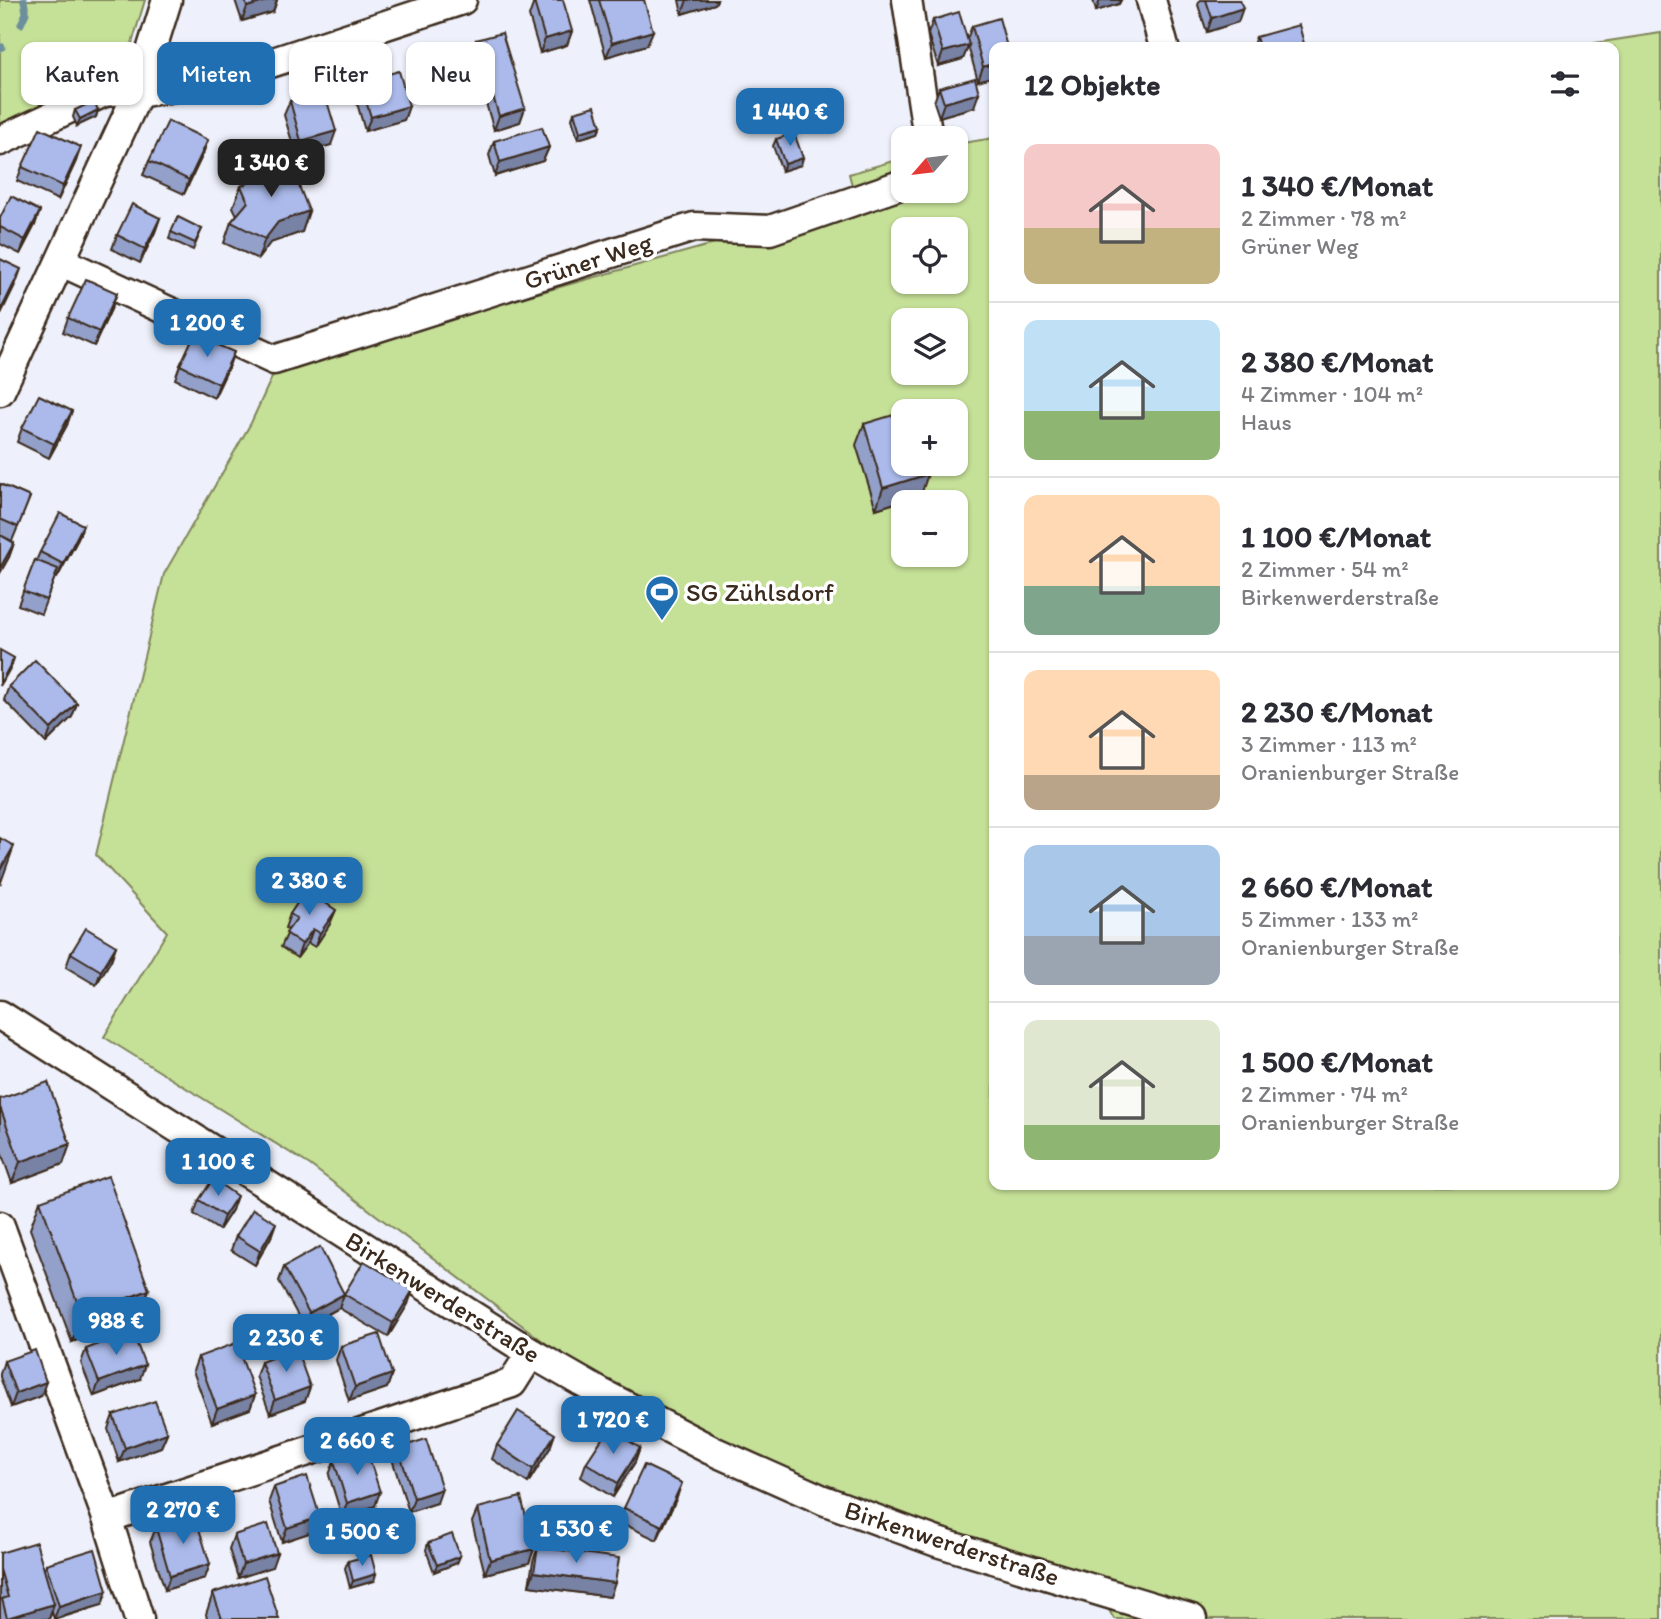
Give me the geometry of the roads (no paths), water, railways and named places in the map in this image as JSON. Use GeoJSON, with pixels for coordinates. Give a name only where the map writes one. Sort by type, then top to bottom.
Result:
{"type":"FeatureCollection","features":[{"type":"Feature","properties":{"kind":"street"},"geometry":{"type":"LineString","coordinates":[[143,77],[167,0]]}},
{"type":"Feature","properties":{"kind":"street"},"geometry":{"type":"LineString","coordinates":[[143,92],[219,80],[462,0]]}},
{"type":"Feature","properties":{"kind":"street"},"geometry":{"type":"LineString","coordinates":[[907,0],[926,126]]}},
{"type":"Feature","properties":{"kind":"street"},"geometry":{"type":"LineString","coordinates":[[1150,0],[1163,42]]}},
{"type":"Feature","properties":{"kind":"street"},"geometry":{"type":"LineString","coordinates":[[0,141],[76,105]]}},
{"type":"Feature","properties":{"kind":"street"},"geometry":{"type":"LineString","coordinates":[[0,391],[133,105]]}},
{"type":"Feature","properties":{"kind":"street","name":"Grüner Weg"},"geometry":{"type":"LineString","coordinates":[[62,262],[274,360],[694,227],[770,230],[891,188]]}},
{"type":"Feature","properties":{"kind":"street","name":"Birkenwerderstraße"},"geometry":{"type":"LineString","coordinates":[[0,1015],[192,1140],[531,1353],[710,1450],[823,1500],[937,1542],[1192,1619]]}},
{"type":"Feature","properties":{"kind":"street"},"geometry":{"type":"LineString","coordinates":[[0,1226],[107,1518],[139,1619]]}},
{"type":"Feature","properties":{"kind":"street"},"geometry":{"type":"LineString","coordinates":[[107,1518],[512,1383],[531,1353]]}},
{"type":"Feature","properties":{"kind":"waterway"},"geometry":{"type":"LineString","coordinates":[[21,24],[26,13],[24,0]]}},
{"type":"Feature","properties":{"kind":"place","name":"SG Zühlsdorf"},"geometry":{"type":"Point","coordinates":[662,622]}}]}
